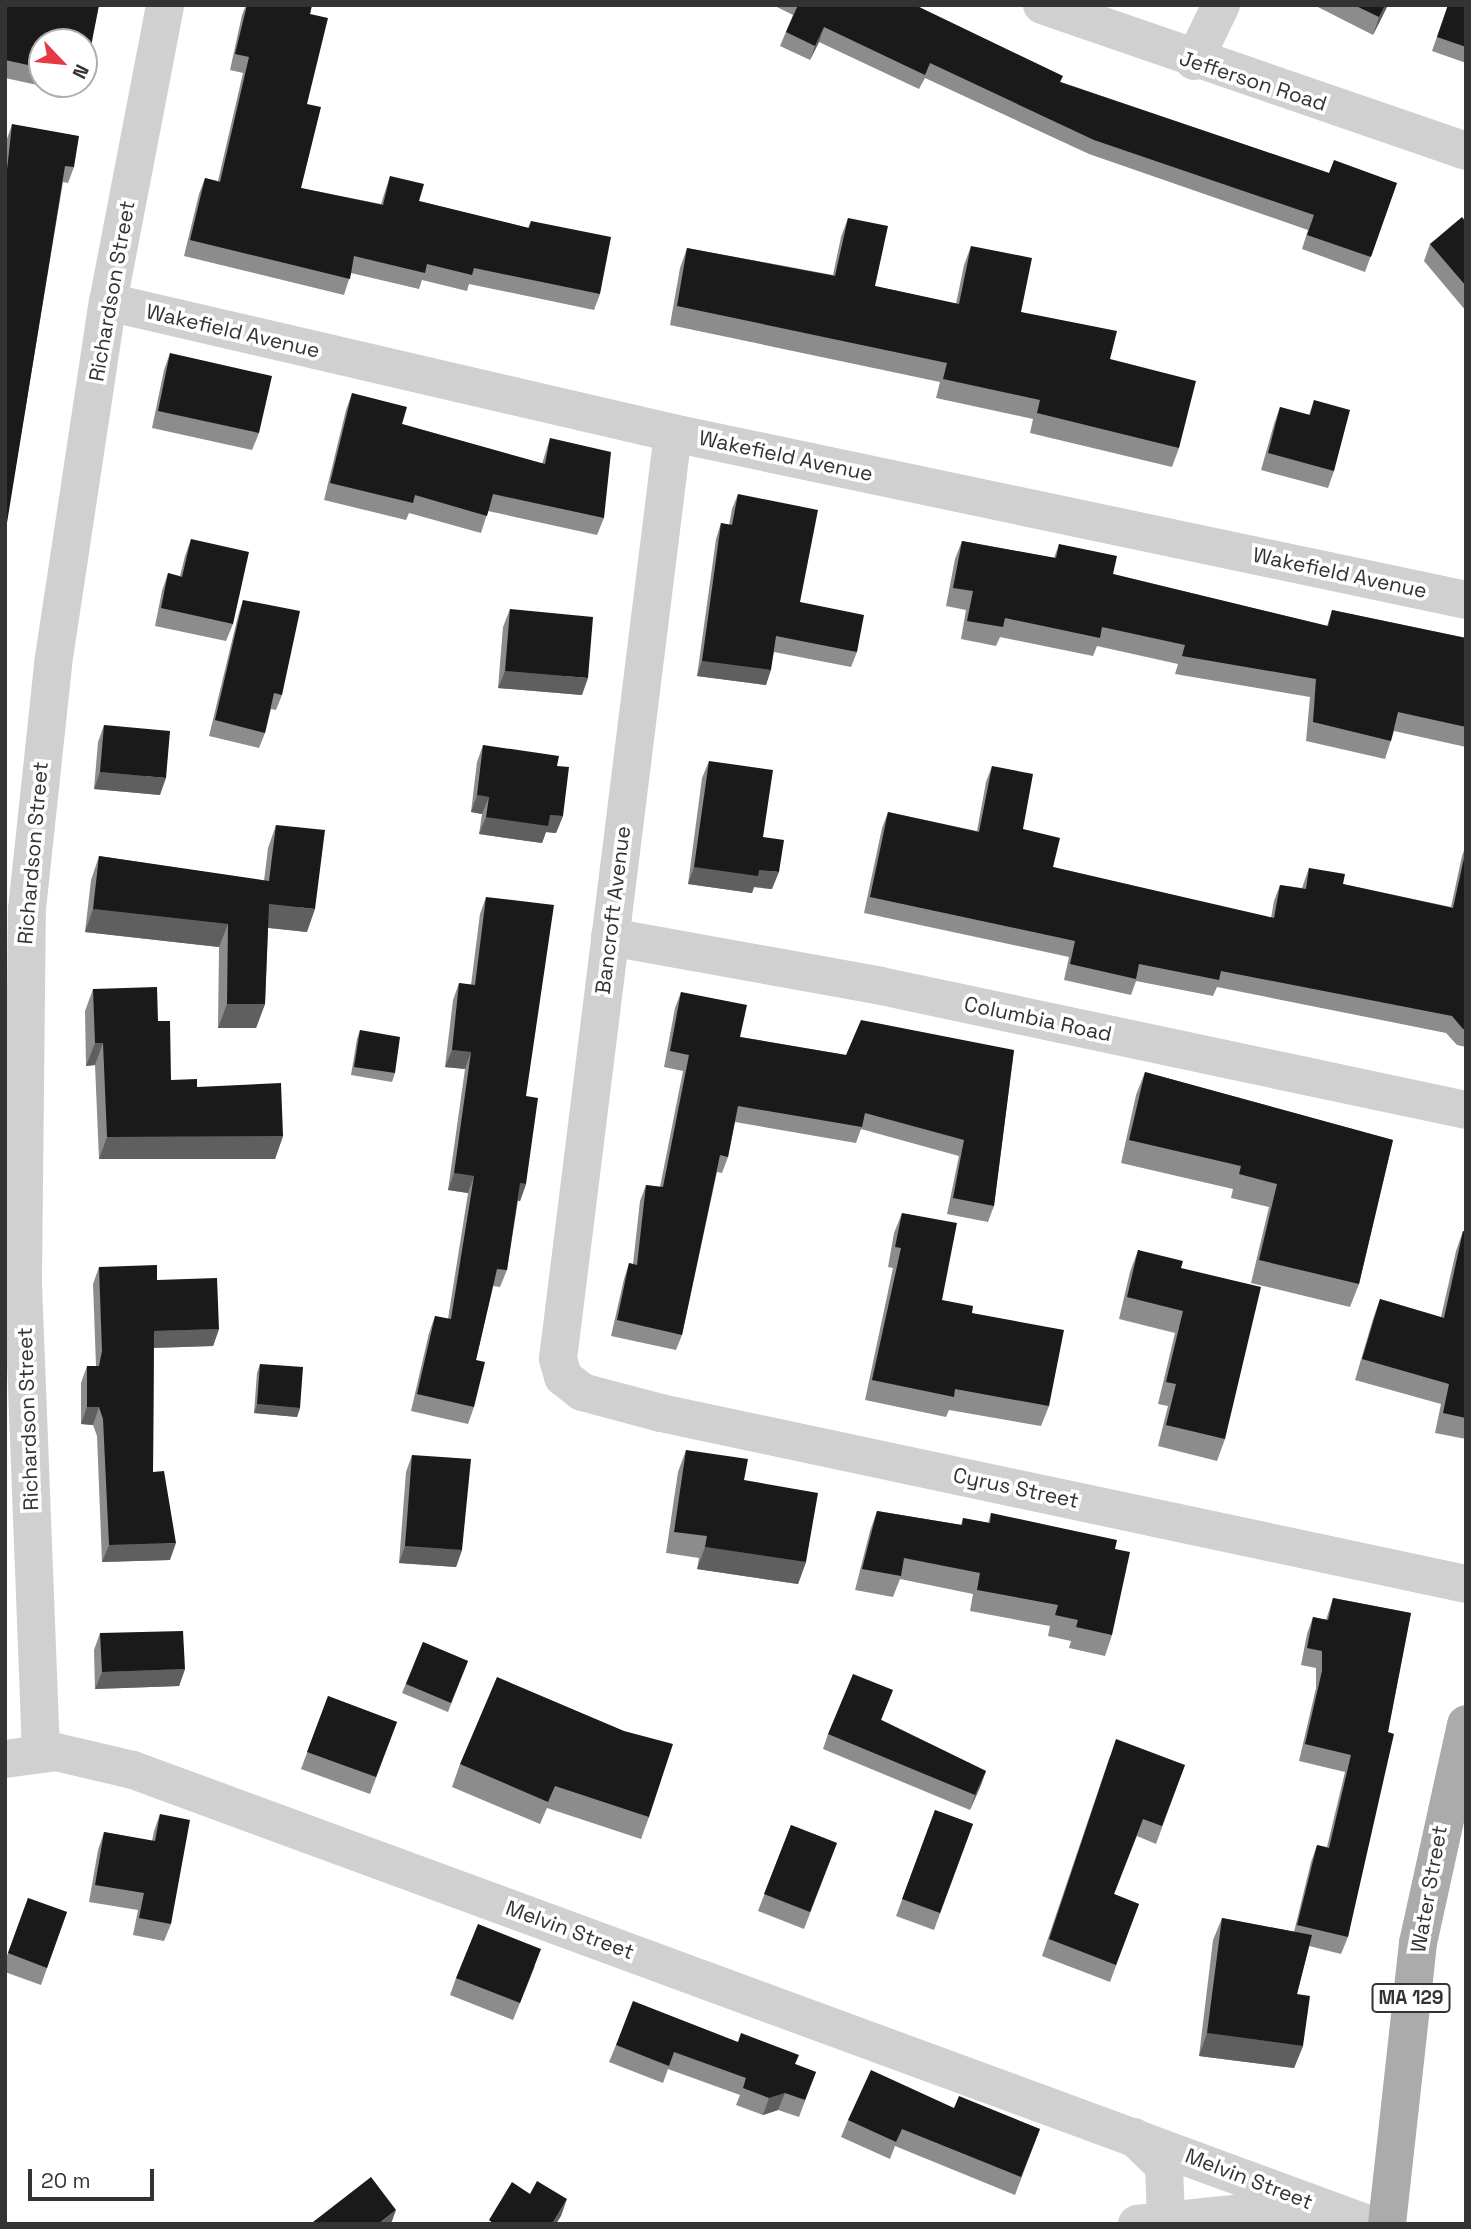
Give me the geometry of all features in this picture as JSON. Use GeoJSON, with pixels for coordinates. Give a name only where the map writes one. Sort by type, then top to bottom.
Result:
{"type":"FeatureCollection","features":[{"type":"Feature","properties":{"kind":"main road","name":"Water Street"},"geometry":{"type":"LineString","coordinates":[[1387,2224],[1418,1942],[1466,1724]]}},
{"type":"Feature","properties":{"kind":"street","name":"Richardson Street"},"geometry":{"type":"LineString","coordinates":[[23,1755],[14,1279],[22,992],[34,827],[108,302],[165,5]]}},
{"type":"Feature","properties":{"kind":"street","name":"Jefferson Road"},"geometry":{"type":"LineString","coordinates":[[1042,5],[1194,61],[1466,151]]}},
{"type":"Feature","properties":{"kind":"street"},"geometry":{"type":"LineString","coordinates":[[1194,61],[1221,5]]}},
{"type":"Feature","properties":{"kind":"street","name":"Wakefield Avenue"},"geometry":{"type":"LineString","coordinates":[[108,302],[673,433],[1466,600]]}},
{"type":"Feature","properties":{"kind":"street","name":"Bancroft Avenue"},"geometry":{"type":"LineString","coordinates":[[569,1384],[558,1359],[673,433]]}},
{"type":"Feature","properties":{"kind":"street","name":"Columbia Road"},"geometry":{"type":"LineString","coordinates":[[610,937],[881,986],[1466,1110]]}},
{"type":"Feature","properties":{"kind":"street","name":"Cyrus Street"},"geometry":{"type":"LineString","coordinates":[[569,1384],[661,1413],[1466,1584]]}},
{"type":"Feature","properties":{"kind":"street","name":"Melvin Street"},"geometry":{"type":"LineString","coordinates":[[23,1755],[133,1770],[1368,2224]]}},
{"type":"Feature","properties":{"kind":"street","name":"Melvin Street"},"geometry":{"type":"LineString","coordinates":[[1129,2134],[1164,2166],[1152,2221]]}},
{"type":"Feature","properties":{"kind":"street"},"geometry":{"type":"LineString","coordinates":[[1152,2221],[1318,2205]]}},
{"type":"Feature","properties":{"kind":"building"},"geometry":{"type":"Polygon","coordinates":[[[5,5],[99,5],[95,28],[28,28],[28,65],[5,60],[5,5]]]}},
{"type":"Feature","properties":{"kind":"building"},"geometry":{"type":"Polygon","coordinates":[[[247,5],[312,5],[310,14],[328,18],[307,104],[321,107],[301,188],[383,205],[390,176],[424,184],[419,201],[529,228],[531,221],[611,237],[600,294],[474,268],[472,275],[427,264],[425,273],[354,256],[350,279],[190,240],[205,178],[220,182],[249,57],[235,54],[247,5]]]}},
{"type":"Feature","properties":{"kind":"building"},"geometry":{"type":"Polygon","coordinates":[[[798,5],[915,5],[1063,76],[1060,82],[1329,173],[1334,160],[1397,183],[1371,257],[1307,235],[1314,215],[1094,140],[930,63],[925,75],[824,27],[815,46],[786,32],[798,5]]]}},
{"type":"Feature","properties":{"kind":"building"},"geometry":{"type":"Polygon","coordinates":[[[1354,5],[1385,5],[1379,17],[1354,5]]]}},
{"type":"Feature","properties":{"kind":"building"},"geometry":{"type":"Polygon","coordinates":[[[1448,5],[1466,5],[1466,47],[1437,37],[1448,5]]]}},
{"type":"Feature","properties":{"kind":"building"},"geometry":{"type":"Polygon","coordinates":[[[12,124],[79,136],[74,167],[65,166],[6,529],[5,188],[12,124]]]}},
{"type":"Feature","properties":{"kind":"building"},"geometry":{"type":"Polygon","coordinates":[[[1462,217],[1466,222],[1466,286],[1430,244],[1462,217]]]}},
{"type":"Feature","properties":{"kind":"building"},"geometry":{"type":"Polygon","coordinates":[[[848,218],[888,226],[875,286],[959,304],[971,246],[1032,258],[1021,312],[1117,331],[1110,359],[1196,381],[1179,448],[1037,413],[1040,400],[943,379],[947,363],[677,306],[687,248],[835,276],[848,218]]]}},
{"type":"Feature","properties":{"kind":"building"},"geometry":{"type":"Polygon","coordinates":[[[170,353],[272,376],[259,433],[158,411],[170,353]]]}},
{"type":"Feature","properties":{"kind":"building"},"geometry":{"type":"Polygon","coordinates":[[[352,393],[407,407],[402,424],[545,464],[550,438],[611,452],[604,518],[493,494],[487,516],[415,495],[413,503],[330,483],[352,393]]]}},
{"type":"Feature","properties":{"kind":"building"},"geometry":{"type":"Polygon","coordinates":[[[1314,400],[1350,410],[1334,471],[1268,453],[1280,407],[1310,415],[1314,400]]]}},
{"type":"Feature","properties":{"kind":"building"},"geometry":{"type":"Polygon","coordinates":[[[738,494],[818,510],[800,602],[864,615],[857,652],[776,636],[771,670],[702,661],[721,523],[732,525],[738,494]]]}},
{"type":"Feature","properties":{"kind":"building"},"geometry":{"type":"Polygon","coordinates":[[[191,539],[249,552],[233,624],[161,608],[168,573],[182,577],[191,539]]]}},
{"type":"Feature","properties":{"kind":"building"},"geometry":{"type":"Polygon","coordinates":[[[962,541],[1056,558],[1059,544],[1117,556],[1113,574],[1328,626],[1332,610],[1466,638],[1466,727],[1398,712],[1391,741],[1313,722],[1316,679],[1182,656],[1185,645],[1102,627],[1100,638],[1005,618],[1003,627],[967,621],[973,591],[953,588],[962,541]]]}},
{"type":"Feature","properties":{"kind":"building"},"geometry":{"type":"Polygon","coordinates":[[[243,600],[300,611],[282,695],[274,693],[265,733],[215,720],[243,600]]]}},
{"type":"Feature","properties":{"kind":"building"},"geometry":{"type":"Polygon","coordinates":[[[510,609],[593,617],[588,678],[505,671],[510,609]]]}},
{"type":"Feature","properties":{"kind":"building"},"geometry":{"type":"Polygon","coordinates":[[[104,725],[170,731],[166,778],[100,772],[104,725]]]}},
{"type":"Feature","properties":{"kind":"building"},"geometry":{"type":"Polygon","coordinates":[[[483,745],[559,756],[557,766],[569,767],[563,816],[550,815],[548,826],[486,817],[489,797],[477,795],[483,745]]]}},
{"type":"Feature","properties":{"kind":"building"},"geometry":{"type":"Polygon","coordinates":[[[709,761],[773,770],[763,837],[784,840],[779,872],[759,870],[758,876],[694,867],[709,761]]]}},
{"type":"Feature","properties":{"kind":"building"},"geometry":{"type":"Polygon","coordinates":[[[992,766],[1033,774],[1023,829],[1060,838],[1053,867],[1274,918],[1280,885],[1306,889],[1309,868],[1345,874],[1343,884],[1453,908],[1466,849],[1466,1029],[1452,1016],[1221,971],[1219,980],[1139,964],[1136,979],[1070,964],[1075,941],[870,897],[888,812],[979,832],[992,766]]]}},
{"type":"Feature","properties":{"kind":"building"},"geometry":{"type":"Polygon","coordinates":[[[276,825],[325,830],[315,909],[269,904],[265,1004],[227,1004],[228,924],[93,909],[99,856],[269,881],[276,825]]]}},
{"type":"Feature","properties":{"kind":"building"},"geometry":{"type":"Polygon","coordinates":[[[486,897],[554,905],[526,1096],[538,1098],[526,1184],[520,1183],[507,1270],[497,1269],[476,1360],[485,1362],[474,1407],[417,1394],[435,1316],[451,1319],[474,1176],[454,1173],[471,1052],[452,1050],[459,983],[475,985],[486,897]]]}},
{"type":"Feature","properties":{"kind":"building"},"geometry":{"type":"Polygon","coordinates":[[[157,987],[158,1021],[170,1021],[171,1080],[197,1079],[197,1087],[281,1083],[283,1136],[107,1137],[103,1043],[95,1043],[93,989],[157,987]]]}},
{"type":"Feature","properties":{"kind":"building"},"geometry":{"type":"Polygon","coordinates":[[[681,992],[747,1005],[740,1037],[846,1055],[861,1020],[1014,1050],[994,1206],[953,1198],[964,1140],[865,1113],[862,1127],[738,1106],[728,1157],[720,1155],[682,1335],[617,1320],[629,1263],[637,1265],[646,1185],[663,1187],[689,1055],[670,1051],[681,992]]]}},
{"type":"Feature","properties":{"kind":"building"},"geometry":{"type":"Polygon","coordinates":[[[360,1030],[400,1037],[395,1073],[354,1067],[360,1030]]]}},
{"type":"Feature","properties":{"kind":"building"},"geometry":{"type":"Polygon","coordinates":[[[1145,1072],[1393,1140],[1359,1284],[1259,1260],[1277,1184],[1239,1174],[1241,1166],[1129,1140],[1145,1072]]]}},
{"type":"Feature","properties":{"kind":"building"},"geometry":{"type":"Polygon","coordinates":[[[902,1213],[957,1223],[942,1300],[973,1306],[972,1313],[1064,1330],[1049,1406],[955,1389],[954,1397],[872,1380],[901,1248],[895,1247],[902,1213]]]}},
{"type":"Feature","properties":{"kind":"building"},"geometry":{"type":"Polygon","coordinates":[[[1463,1231],[1466,1232],[1466,1418],[1443,1413],[1449,1384],[1362,1359],[1380,1299],[1444,1318],[1463,1231]]]}},
{"type":"Feature","properties":{"kind":"building"},"geometry":{"type":"Polygon","coordinates":[[[1138,1250],[1183,1261],[1181,1268],[1261,1287],[1225,1439],[1166,1425],[1176,1384],[1166,1382],[1183,1311],[1127,1297],[1138,1250]]]}},
{"type":"Feature","properties":{"kind":"building"},"geometry":{"type":"Polygon","coordinates":[[[157,1265],[157,1280],[217,1278],[219,1329],[154,1331],[153,1472],[164,1471],[176,1543],[109,1545],[103,1419],[99,1407],[87,1407],[87,1366],[99,1366],[102,1351],[99,1267],[157,1265]]]}},
{"type":"Feature","properties":{"kind":"building"},"geometry":{"type":"Polygon","coordinates":[[[260,1364],[303,1367],[300,1408],[257,1404],[260,1364]]]}},
{"type":"Feature","properties":{"kind":"building"},"geometry":{"type":"Polygon","coordinates":[[[686,1450],[748,1459],[744,1480],[818,1493],[806,1562],[705,1547],[707,1536],[674,1532],[686,1450]]]}},
{"type":"Feature","properties":{"kind":"building"},"geometry":{"type":"Polygon","coordinates":[[[412,1455],[471,1459],[462,1550],[405,1546],[412,1455]]]}},
{"type":"Feature","properties":{"kind":"building"},"geometry":{"type":"Polygon","coordinates":[[[877,1511],[962,1525],[963,1518],[990,1523],[991,1513],[1117,1540],[1115,1549],[1130,1552],[1112,1635],[1076,1627],[1078,1620],[1055,1615],[1058,1605],[977,1590],[980,1573],[904,1558],[901,1576],[862,1569],[877,1511]]]}},
{"type":"Feature","properties":{"kind":"building"},"geometry":{"type":"Polygon","coordinates":[[[1333,1598],[1411,1613],[1388,1732],[1394,1734],[1348,1937],[1297,1925],[1317,1845],[1329,1848],[1351,1755],[1305,1744],[1322,1671],[1322,1651],[1307,1648],[1313,1617],[1328,1620],[1333,1598]]]}},
{"type":"Feature","properties":{"kind":"building"},"geometry":{"type":"Polygon","coordinates":[[[183,1631],[185,1669],[102,1672],[100,1633],[183,1631]]]}},
{"type":"Feature","properties":{"kind":"building"},"geometry":{"type":"Polygon","coordinates":[[[423,1642],[468,1661],[451,1703],[406,1684],[423,1642]]]}},
{"type":"Feature","properties":{"kind":"building"},"geometry":{"type":"Polygon","coordinates":[[[853,1674],[893,1690],[881,1720],[986,1771],[975,1795],[828,1734],[853,1674]]]}},
{"type":"Feature","properties":{"kind":"building"},"geometry":{"type":"Polygon","coordinates":[[[497,1677],[624,1731],[673,1744],[649,1817],[555,1786],[548,1802],[460,1764],[497,1677]]]}},
{"type":"Feature","properties":{"kind":"building"},"geometry":{"type":"Polygon","coordinates":[[[328,1696],[397,1722],[376,1777],[307,1752],[328,1696]]]}},
{"type":"Feature","properties":{"kind":"building"},"geometry":{"type":"Polygon","coordinates":[[[1116,1739],[1185,1765],[1162,1826],[1143,1819],[1114,1894],[1139,1904],[1116,1965],[1049,1939],[1116,1739]]]}},
{"type":"Feature","properties":{"kind":"building"},"geometry":{"type":"Polygon","coordinates":[[[935,1810],[973,1824],[940,1913],[902,1899],[935,1810]]]}},
{"type":"Feature","properties":{"kind":"building"},"geometry":{"type":"Polygon","coordinates":[[[160,1814],[190,1820],[171,1924],[139,1918],[144,1893],[95,1885],[104,1832],[155,1841],[160,1814]]]}},
{"type":"Feature","properties":{"kind":"building"},"geometry":{"type":"Polygon","coordinates":[[[791,1825],[837,1843],[810,1912],[764,1894],[791,1825]]]}},
{"type":"Feature","properties":{"kind":"building"},"geometry":{"type":"Polygon","coordinates":[[[28,1898],[67,1912],[47,1968],[8,1953],[28,1898]]]}},
{"type":"Feature","properties":{"kind":"building"},"geometry":{"type":"Polygon","coordinates":[[[1222,1918],[1312,1935],[1297,1994],[1310,1996],[1303,2046],[1207,2033],[1222,1918]]]}},
{"type":"Feature","properties":{"kind":"building"},"geometry":{"type":"Polygon","coordinates":[[[478,1924],[541,1949],[520,2003],[456,1978],[478,1924]]]}},
{"type":"Feature","properties":{"kind":"building"},"geometry":{"type":"Polygon","coordinates":[[[633,2001],[738,2042],[741,2033],[799,2055],[795,2064],[816,2072],[805,2100],[785,2093],[769,2098],[743,2088],[746,2078],[674,2052],[669,2066],[616,2045],[633,2001]]]}},
{"type":"Feature","properties":{"kind":"building"},"geometry":{"type":"Polygon","coordinates":[[[871,2070],[954,2108],[959,2096],[1040,2129],[1021,2177],[902,2129],[896,2142],[848,2120],[871,2070]]]}},
{"type":"Feature","properties":{"kind":"building"},"geometry":{"type":"Polygon","coordinates":[[[371,2177],[396,2210],[378,2224],[314,2224],[313,2222],[371,2177]]]}},
{"type":"Feature","properties":{"kind":"building"},"geometry":{"type":"Polygon","coordinates":[[[537,2181],[567,2199],[552,2224],[494,2224],[489,2220],[512,2182],[530,2194],[537,2181]]]}}]}
